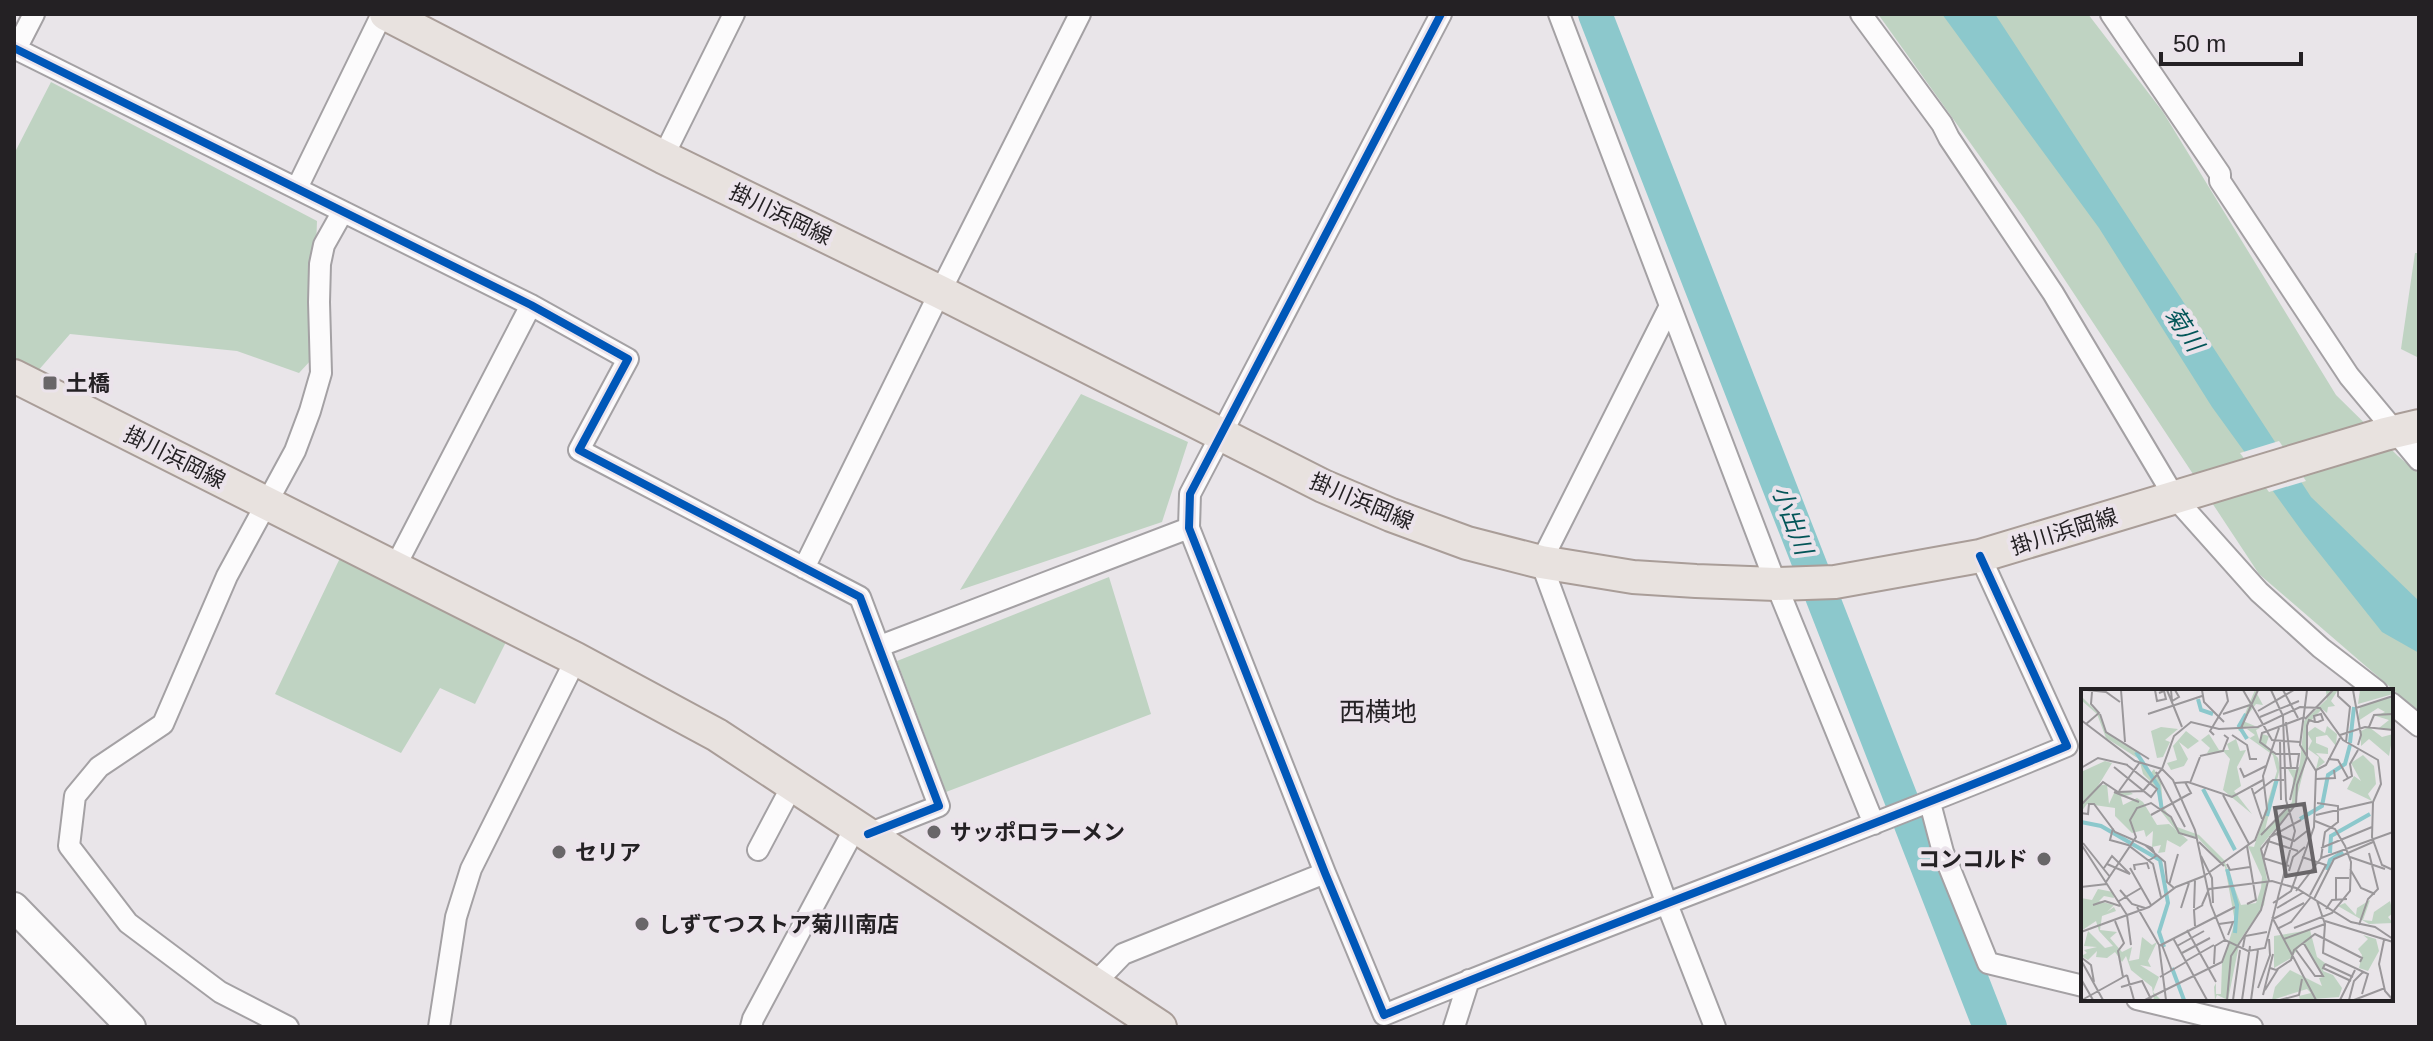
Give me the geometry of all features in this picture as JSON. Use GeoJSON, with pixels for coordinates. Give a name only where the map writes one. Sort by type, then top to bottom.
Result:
{"type":"FeatureCollection","features":[{"type":"Feature","properties":{"kind":"main road","name":"掛川浜岡線"},"geometry":{"type":"LineString","coordinates":[[384,14],[663,157],[940,292],[1323,486],[1467,543],[1541,562],[1633,577],[1782,584],[1835,582],[1980,556],[2399,431]]}},
{"type":"Feature","properties":{"kind":"main road","name":"掛川浜岡線"},"geometry":{"type":"LineString","coordinates":[[14,376],[576,659],[717,735],[1160,1027]]}},
{"type":"Feature","properties":{"kind":"street"},"geometry":{"type":"LineString","coordinates":[[34,14],[15,49],[531,305],[628,359],[579,450],[860,597],[939,806],[862,830],[751,1027]]}},
{"type":"Feature","properties":{"kind":"street"},"geometry":{"type":"LineString","coordinates":[[297,188],[384,14]]}},
{"type":"Feature","properties":{"kind":"street"},"geometry":{"type":"LineString","coordinates":[[663,157],[734,14]]}},
{"type":"Feature","properties":{"kind":"street"},"geometry":{"type":"LineString","coordinates":[[804,568],[1080,14]]}},
{"type":"Feature","properties":{"kind":"street"},"geometry":{"type":"LineString","coordinates":[[1441,14],[1190,494],[1189,528],[1384,1015],[1930,803],[2067,746],[1980,556]]}},
{"type":"Feature","properties":{"kind":"street"},"geometry":{"type":"LineString","coordinates":[[1559,14],[1874,824]]}},
{"type":"Feature","properties":{"kind":"street"},"geometry":{"type":"LineString","coordinates":[[1861,14],[1942,124],[2053,293],[2175,498],[2259,592],[2321,648],[2374,689]]}},
{"type":"Feature","properties":{"kind":"street"},"geometry":{"type":"LineString","coordinates":[[2111,14],[2220,174],[2220,181],[2349,376],[2399,431],[2419,460]]}},
{"type":"Feature","properties":{"kind":"street"},"geometry":{"type":"LineString","coordinates":[[288,1027],[220,992],[128,923],[69,846],[75,796],[99,767],[163,724],[227,576],[295,451],[321,373],[320,264],[324,245],[342,213]]}},
{"type":"Feature","properties":{"kind":"street"},"geometry":{"type":"LineString","coordinates":[[395,567],[531,305]]}},
{"type":"Feature","properties":{"kind":"street"},"geometry":{"type":"LineString","coordinates":[[1670,306],[1541,562],[1715,1027]]}},
{"type":"Feature","properties":{"kind":"street"},"geometry":{"type":"LineString","coordinates":[[880,646],[1189,528]]}},
{"type":"Feature","properties":{"kind":"street"},"geometry":{"type":"LineString","coordinates":[[439,1027],[456,917],[471,869],[576,659]]}},
{"type":"Feature","properties":{"kind":"street"},"geometry":{"type":"LineString","coordinates":[[2393,705],[2419,726]]}},
{"type":"Feature","properties":{"kind":"street"},"geometry":{"type":"LineString","coordinates":[[758,850],[793,784]]}},
{"type":"Feature","properties":{"kind":"street"},"geometry":{"type":"LineString","coordinates":[[1930,803],[1943,852],[1988,963],[2081,986]]}},
{"type":"Feature","properties":{"kind":"street"},"geometry":{"type":"LineString","coordinates":[[1095,983],[1123,954],[1325,873]]}},
{"type":"Feature","properties":{"kind":"street"},"geometry":{"type":"LineString","coordinates":[[14,907],[131,1027]]}},
{"type":"Feature","properties":{"kind":"street"},"geometry":{"type":"LineString","coordinates":[[1454,1027],[1469,980]]}},
{"type":"Feature","properties":{"kind":"street"},"geometry":{"type":"LineString","coordinates":[[2145,1001],[2252,1027]]}},
{"type":"Feature","properties":{"kind":"green space"},"geometry":{"type":"Polygon","coordinates":[[[1878,14],[2088,14],[2163,112],[2336,395],[2419,474],[2419,712],[2259,574],[2024,218],[1878,14]]]}},
{"type":"Feature","properties":{"kind":"green space"},"geometry":{"type":"Polygon","coordinates":[[[51,82],[317,221],[312,359],[299,373],[237,351],[70,334],[37,372],[14,358],[14,154],[51,82]]]}},
{"type":"Feature","properties":{"kind":"green space"},"geometry":{"type":"Polygon","coordinates":[[[2415,253],[2419,253],[2419,358],[2401,349],[2415,253]]]}},
{"type":"Feature","properties":{"kind":"green space"},"geometry":{"type":"Polygon","coordinates":[[[1081,394],[1188,442],[1162,522],[960,590],[1081,394]]]}},
{"type":"Feature","properties":{"kind":"green space"},"geometry":{"type":"Polygon","coordinates":[[[340,558],[506,642],[475,704],[440,688],[401,753],[275,694],[340,558]]]}},
{"type":"Feature","properties":{"kind":"green space"},"geometry":{"type":"Polygon","coordinates":[[[1109,577],[1151,714],[946,792],[897,661],[1109,577]]]}},
{"type":"Feature","properties":{"kind":"water","name":"菊川"},"geometry":{"type":"Polygon","coordinates":[[[1942,14],[1995,14],[2311,497],[2419,601],[2419,653],[2382,632],[2304,534],[2212,407],[2099,228],[1942,14]]]}},
{"type":"Feature","properties":{"kind":"pier"},"geometry":{"type":"Polygon","coordinates":[[[2279,441],[2306,481],[2269,492],[2240,453],[2279,441]]]}},
{"type":"Feature","properties":{"kind":"waterway","name":"小出川"},"geometry":{"type":"LineString","coordinates":[[1595,14],[1990,1027]]}},
{"type":"Feature","properties":{"kind":"cycle path"},"geometry":{"type":"LineString","coordinates":[[1441,14],[1190,494],[1189,528],[1384,1015],[2067,746],[1980,556]]}},
{"type":"Feature","properties":{"kind":"cycle path"},"geometry":{"type":"LineString","coordinates":[[14,48],[531,305],[628,359],[579,450],[860,597],[939,806],[868,834]]}},
{"type":"Feature","properties":{"kind":"place","name":"土橋"},"geometry":{"type":"Point","coordinates":[50,383]}},
{"type":"Feature","properties":{"kind":"place","name":"サッポロラーメン"},"geometry":{"type":"Point","coordinates":[934,832]}},
{"type":"Feature","properties":{"kind":"place","name":"セリア"},"geometry":{"type":"Point","coordinates":[559,852]}},
{"type":"Feature","properties":{"kind":"place","name":"コンコルド"},"geometry":{"type":"Point","coordinates":[2044,859]}},
{"type":"Feature","properties":{"kind":"place","name":"しずてつストア菊川南店"},"geometry":{"type":"Point","coordinates":[642,924]}},
{"type":"Feature","properties":{"kind":"district","name":"西横地"},"geometry":{"type":"Point","coordinates":[1378,712]}}]}
